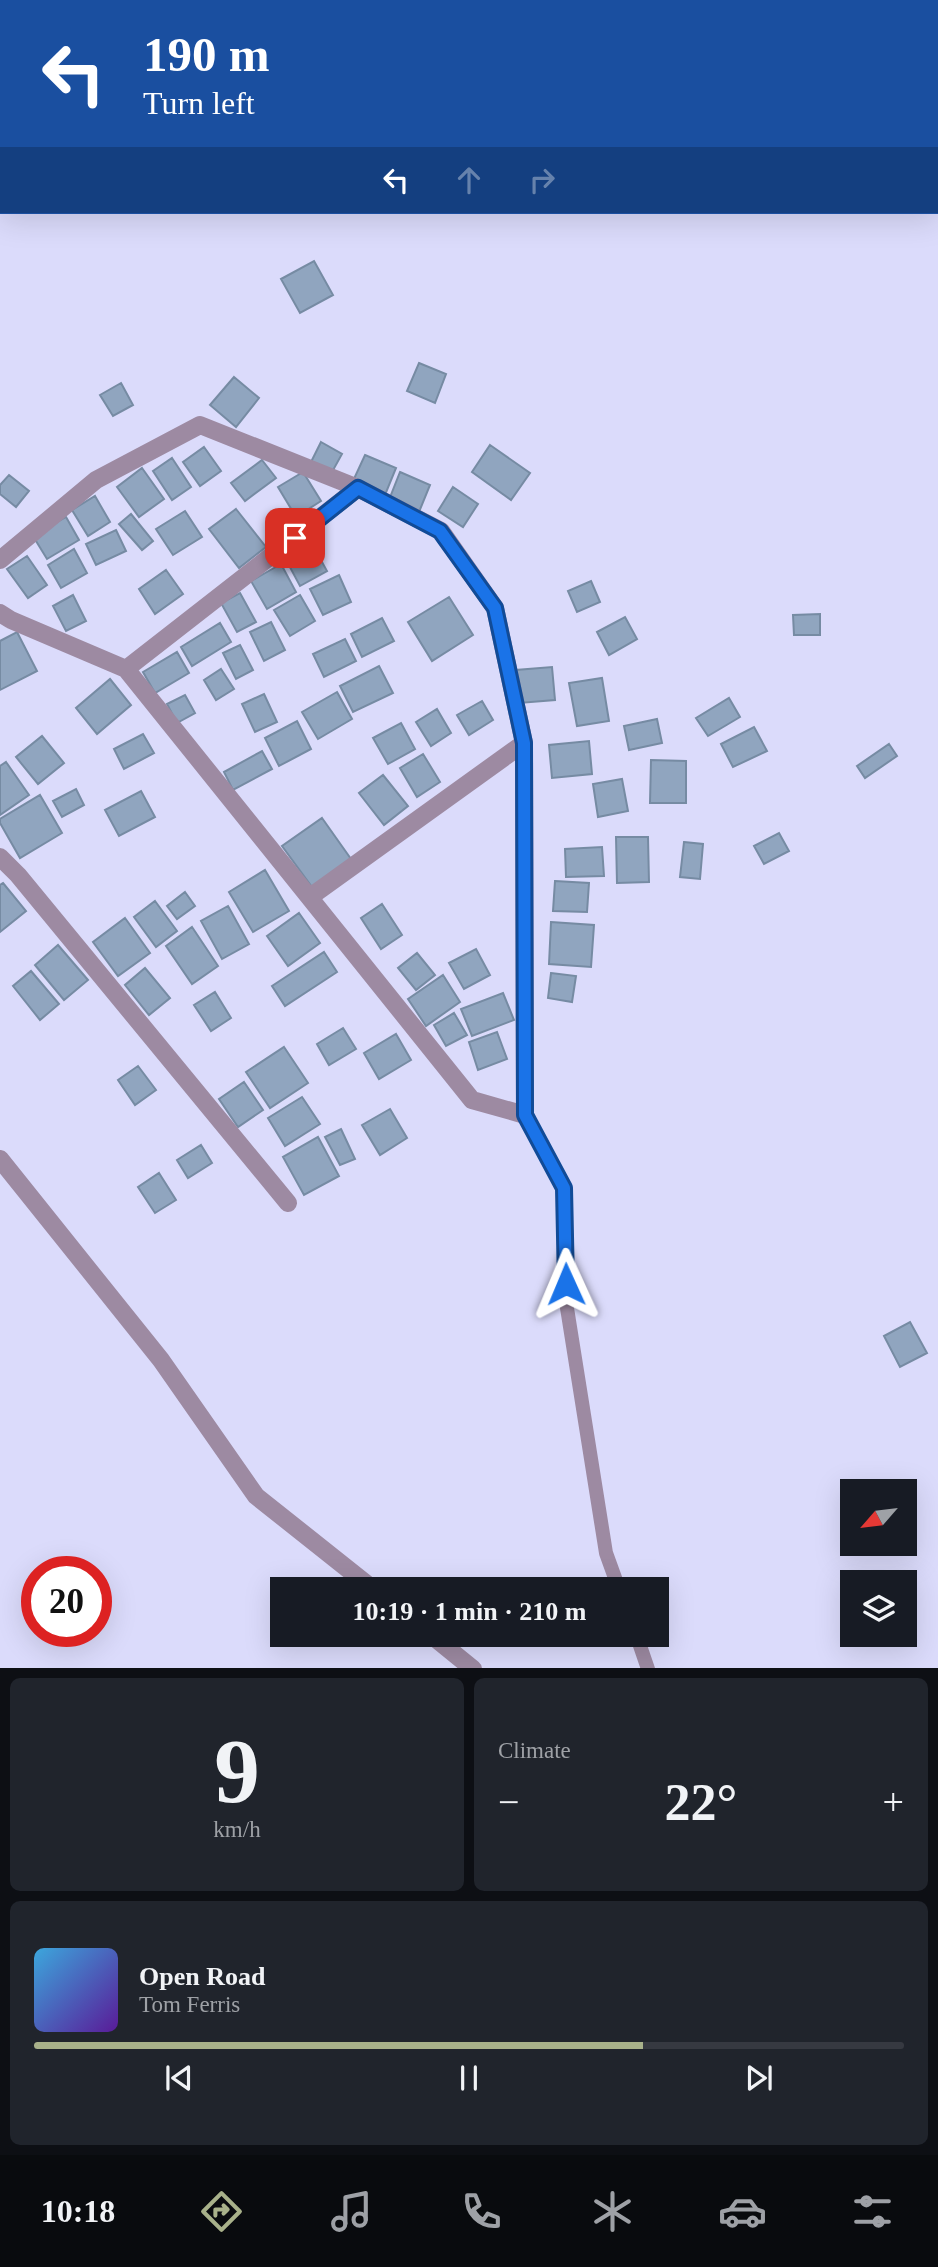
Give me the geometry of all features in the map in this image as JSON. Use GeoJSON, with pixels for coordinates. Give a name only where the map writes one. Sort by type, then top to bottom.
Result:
{"type":"FeatureCollection","features":[{"type":"Feature","properties":{"kind":"street"},"geometry":{"type":"LineString","coordinates":[[0,560],[96,480],[200,425],[358,488],[440,531],[495,608],[524,743],[525,1115],[472,1100],[126,669],[4,620]]}},
{"type":"Feature","properties":{"kind":"street"},"geometry":{"type":"LineString","coordinates":[[126,669],[358,488]]}},
{"type":"Feature","properties":{"kind":"street"},"geometry":{"type":"LineString","coordinates":[[310,897],[524,743]]}},
{"type":"Feature","properties":{"kind":"street"},"geometry":{"type":"LineString","coordinates":[[0,857],[18,875],[288,1203]]}},
{"type":"Feature","properties":{"kind":"street"},"geometry":{"type":"LineString","coordinates":[[0,1159],[161,1360],[256,1496],[358,1577]]}},
{"type":"Feature","properties":{"kind":"street"},"geometry":{"type":"LineString","coordinates":[[446,1647],[473,1668]]}},
{"type":"Feature","properties":{"kind":"lane"},"geometry":{"type":"LineString","coordinates":[[525,1115],[564,1188],[567,1308],[606,1553],[615,1577]]}},
{"type":"Feature","properties":{"kind":"lane"},"geometry":{"type":"LineString","coordinates":[[641,1647],[649,1668]]}},
{"type":"Feature","properties":{"kind":"building"},"geometry":{"type":"Polygon","coordinates":[[[314,261],[333,295],[300,313],[281,279],[314,261]]]}},
{"type":"Feature","properties":{"kind":"building"},"geometry":{"type":"Polygon","coordinates":[[[419,363],[446,374],[435,403],[407,391],[419,363]]]}},
{"type":"Feature","properties":{"kind":"building"},"geometry":{"type":"Polygon","coordinates":[[[234,377],[259,398],[236,427],[210,405],[234,377]]]}},
{"type":"Feature","properties":{"kind":"building"},"geometry":{"type":"Polygon","coordinates":[[[121,383],[133,405],[113,416],[100,395],[121,383]]]}},
{"type":"Feature","properties":{"kind":"building"},"geometry":{"type":"Polygon","coordinates":[[[321,442],[342,454],[332,472],[311,462],[321,442]]]}},
{"type":"Feature","properties":{"kind":"building"},"geometry":{"type":"Polygon","coordinates":[[[490,445],[530,473],[511,500],[472,472],[490,445]]]}},
{"type":"Feature","properties":{"kind":"building"},"geometry":{"type":"Polygon","coordinates":[[[204,447],[221,471],[200,486],[183,462],[204,447]]]}},
{"type":"Feature","properties":{"kind":"building"},"geometry":{"type":"Polygon","coordinates":[[[365,455],[396,468],[385,495],[353,481],[365,455]]]}},
{"type":"Feature","properties":{"kind":"building"},"geometry":{"type":"Polygon","coordinates":[[[172,458],[191,487],[172,500],[153,471],[172,458]]]}},
{"type":"Feature","properties":{"kind":"building"},"geometry":{"type":"Polygon","coordinates":[[[262,460],[276,478],[245,501],[231,483],[262,460]]]}},
{"type":"Feature","properties":{"kind":"building"},"geometry":{"type":"Polygon","coordinates":[[[142,468],[164,499],[139,517],[117,487],[142,468]]]}},
{"type":"Feature","properties":{"kind":"building"},"geometry":{"type":"Polygon","coordinates":[[[303,472],[321,501],[296,517],[278,487],[303,472]]]}},
{"type":"Feature","properties":{"kind":"building"},"geometry":{"type":"Polygon","coordinates":[[[400,472],[430,485],[419,512],[389,500],[400,472]]]}},
{"type":"Feature","properties":{"kind":"building"},"geometry":{"type":"Polygon","coordinates":[[[9,475],[29,491],[16,507],[0,494],[0,485],[9,475]]]}},
{"type":"Feature","properties":{"kind":"building"},"geometry":{"type":"Polygon","coordinates":[[[453,487],[478,504],[463,527],[438,511],[453,487]]]}},
{"type":"Feature","properties":{"kind":"building"},"geometry":{"type":"Polygon","coordinates":[[[95,496],[110,522],[88,536],[72,510],[95,496]]]}},
{"type":"Feature","properties":{"kind":"building"},"geometry":{"type":"Polygon","coordinates":[[[236,509],[266,547],[239,568],[209,529],[236,509]]]}},
{"type":"Feature","properties":{"kind":"building"},"geometry":{"type":"Polygon","coordinates":[[[185,511],[202,537],[173,555],[156,529],[185,511]]]}},
{"type":"Feature","properties":{"kind":"building"},"geometry":{"type":"Polygon","coordinates":[[[131,514],[153,541],[142,550],[119,524],[131,514]]]}},
{"type":"Feature","properties":{"kind":"building"},"geometry":{"type":"Polygon","coordinates":[[[66,517],[79,540],[47,559],[33,536],[66,517]]]}},
{"type":"Feature","properties":{"kind":"building"},"geometry":{"type":"Polygon","coordinates":[[[116,530],[126,551],[96,565],[86,544],[116,530]]]}},
{"type":"Feature","properties":{"kind":"building"},"geometry":{"type":"Polygon","coordinates":[[[311,542],[327,571],[300,586],[284,556],[311,542]]]}},
{"type":"Feature","properties":{"kind":"building"},"geometry":{"type":"Polygon","coordinates":[[[74,549],[87,573],[61,588],[48,565],[74,549]]]}},
{"type":"Feature","properties":{"kind":"building"},"geometry":{"type":"Polygon","coordinates":[[[27,556],[47,585],[28,598],[7,569],[27,556]]]}},
{"type":"Feature","properties":{"kind":"building"},"geometry":{"type":"Polygon","coordinates":[[[281,564],[296,592],[267,609],[251,581],[281,564]]]}},
{"type":"Feature","properties":{"kind":"building"},"geometry":{"type":"Polygon","coordinates":[[[166,570],[183,594],[155,614],[139,589],[166,570]]]}},
{"type":"Feature","properties":{"kind":"building"},"geometry":{"type":"Polygon","coordinates":[[[339,575],[351,602],[323,615],[310,589],[339,575]]]}},
{"type":"Feature","properties":{"kind":"building"},"geometry":{"type":"Polygon","coordinates":[[[591,581],[600,602],[577,612],[568,591],[591,581]]]}},
{"type":"Feature","properties":{"kind":"building"},"geometry":{"type":"Polygon","coordinates":[[[240,593],[256,622],[237,632],[221,603],[240,593]]]}},
{"type":"Feature","properties":{"kind":"building"},"geometry":{"type":"Polygon","coordinates":[[[73,595],[86,621],[66,631],[53,606],[73,595]]]}},
{"type":"Feature","properties":{"kind":"building"},"geometry":{"type":"Polygon","coordinates":[[[300,595],[315,621],[290,636],[274,610],[300,595]]]}},
{"type":"Feature","properties":{"kind":"building"},"geometry":{"type":"Polygon","coordinates":[[[449,597],[473,635],[432,661],[408,622],[449,597]]]}},
{"type":"Feature","properties":{"kind":"building"},"geometry":{"type":"Polygon","coordinates":[[[820,614],[820,635],[794,635],[793,615],[820,614]]]}},
{"type":"Feature","properties":{"kind":"building"},"geometry":{"type":"Polygon","coordinates":[[[625,617],[637,639],[609,655],[597,632],[625,617]]]}},
{"type":"Feature","properties":{"kind":"building"},"geometry":{"type":"Polygon","coordinates":[[[382,618],[394,641],[362,657],[351,634],[382,618]]]}},
{"type":"Feature","properties":{"kind":"building"},"geometry":{"type":"Polygon","coordinates":[[[271,622],[285,650],[264,661],[250,632],[271,622]]]}},
{"type":"Feature","properties":{"kind":"building"},"geometry":{"type":"Polygon","coordinates":[[[220,623],[231,642],[192,666],[181,647],[220,623]]]}},
{"type":"Feature","properties":{"kind":"building"},"geometry":{"type":"Polygon","coordinates":[[[17,632],[37,671],[0,690],[0,641],[17,632]]]}},
{"type":"Feature","properties":{"kind":"building"},"geometry":{"type":"Polygon","coordinates":[[[345,639],[356,661],[324,677],[313,654],[345,639]]]}},
{"type":"Feature","properties":{"kind":"building"},"geometry":{"type":"Polygon","coordinates":[[[240,645],[253,670],[236,679],[223,653],[240,645]]]}},
{"type":"Feature","properties":{"kind":"building"},"geometry":{"type":"Polygon","coordinates":[[[177,652],[189,673],[155,693],[143,672],[177,652]]]}},
{"type":"Feature","properties":{"kind":"building"},"geometry":{"type":"Polygon","coordinates":[[[379,666],[393,693],[353,712],[340,686],[379,666]]]}},
{"type":"Feature","properties":{"kind":"building"},"geometry":{"type":"Polygon","coordinates":[[[552,667],[555,700],[519,703],[516,670],[552,667]]]}},
{"type":"Feature","properties":{"kind":"building"},"geometry":{"type":"Polygon","coordinates":[[[221,669],[234,689],[216,700],[204,680],[221,669]]]}},
{"type":"Feature","properties":{"kind":"building"},"geometry":{"type":"Polygon","coordinates":[[[602,678],[609,721],[577,726],[569,683],[602,678]]]}},
{"type":"Feature","properties":{"kind":"building"},"geometry":{"type":"Polygon","coordinates":[[[110,679],[131,705],[97,734],[76,708],[110,679]]]}},
{"type":"Feature","properties":{"kind":"building"},"geometry":{"type":"Polygon","coordinates":[[[337,692],[352,719],[318,739],[302,712],[337,692]]]}},
{"type":"Feature","properties":{"kind":"building"},"geometry":{"type":"Polygon","coordinates":[[[264,694],[277,722],[255,732],[242,704],[264,694]]]}},
{"type":"Feature","properties":{"kind":"building"},"geometry":{"type":"Polygon","coordinates":[[[185,695],[195,713],[177,723],[167,704],[185,695]]]}},
{"type":"Feature","properties":{"kind":"building"},"geometry":{"type":"Polygon","coordinates":[[[729,698],[740,717],[708,736],[696,718],[729,698]]]}},
{"type":"Feature","properties":{"kind":"building"},"geometry":{"type":"Polygon","coordinates":[[[482,701],[493,720],[469,735],[457,715],[482,701]]]}},
{"type":"Feature","properties":{"kind":"building"},"geometry":{"type":"Polygon","coordinates":[[[437,709],[451,733],[431,746],[416,722],[437,709]]]}},
{"type":"Feature","properties":{"kind":"building"},"geometry":{"type":"Polygon","coordinates":[[[657,719],[662,743],[629,750],[624,726],[657,719]]]}},
{"type":"Feature","properties":{"kind":"building"},"geometry":{"type":"Polygon","coordinates":[[[297,721],[311,749],[279,766],[265,738],[297,721]]]}},
{"type":"Feature","properties":{"kind":"building"},"geometry":{"type":"Polygon","coordinates":[[[401,723],[415,749],[388,764],[373,738],[401,723]]]}},
{"type":"Feature","properties":{"kind":"building"},"geometry":{"type":"Polygon","coordinates":[[[754,727],[767,751],[733,767],[721,744],[754,727]]]}},
{"type":"Feature","properties":{"kind":"building"},"geometry":{"type":"Polygon","coordinates":[[[143,734],[154,753],[124,769],[114,749],[143,734]]]}},
{"type":"Feature","properties":{"kind":"building"},"geometry":{"type":"Polygon","coordinates":[[[42,736],[64,763],[38,784],[16,757],[42,736]]]}},
{"type":"Feature","properties":{"kind":"building"},"geometry":{"type":"Polygon","coordinates":[[[589,741],[592,774],[552,778],[549,745],[589,741]]]}},
{"type":"Feature","properties":{"kind":"building"},"geometry":{"type":"Polygon","coordinates":[[[889,744],[897,756],[865,778],[857,766],[889,744]]]}},
{"type":"Feature","properties":{"kind":"building"},"geometry":{"type":"Polygon","coordinates":[[[262,751],[272,769],[233,790],[224,772],[262,751]]]}},
{"type":"Feature","properties":{"kind":"building"},"geometry":{"type":"Polygon","coordinates":[[[423,754],[440,782],[417,797],[400,768],[423,754]]]}},
{"type":"Feature","properties":{"kind":"building"},"geometry":{"type":"Polygon","coordinates":[[[651,760],[686,761],[686,803],[650,803],[651,760]]]}},
{"type":"Feature","properties":{"kind":"building"},"geometry":{"type":"Polygon","coordinates":[[[6,762],[29,795],[0,815],[0,766],[6,762]]]}},
{"type":"Feature","properties":{"kind":"building"},"geometry":{"type":"Polygon","coordinates":[[[383,775],[408,806],[384,825],[359,793],[383,775]]]}},
{"type":"Feature","properties":{"kind":"building"},"geometry":{"type":"Polygon","coordinates":[[[622,779],[628,811],[598,817],[593,784],[622,779]]]}},
{"type":"Feature","properties":{"kind":"building"},"geometry":{"type":"Polygon","coordinates":[[[76,789],[84,805],[62,817],[53,801],[76,789]]]}},
{"type":"Feature","properties":{"kind":"building"},"geometry":{"type":"Polygon","coordinates":[[[141,791],[155,817],[119,836],[105,810],[141,791]]]}},
{"type":"Feature","properties":{"kind":"building"},"geometry":{"type":"Polygon","coordinates":[[[40,795],[62,833],[20,858],[0,819],[40,795]]]}},
{"type":"Feature","properties":{"kind":"building"},"geometry":{"type":"Polygon","coordinates":[[[322,818],[351,859],[312,887],[282,846],[322,818]]]}},
{"type":"Feature","properties":{"kind":"building"},"geometry":{"type":"Polygon","coordinates":[[[779,833],[789,851],[764,864],[754,846],[779,833]]]}},
{"type":"Feature","properties":{"kind":"building"},"geometry":{"type":"Polygon","coordinates":[[[616,837],[648,837],[649,882],[617,883],[616,837]]]}},
{"type":"Feature","properties":{"kind":"building"},"geometry":{"type":"Polygon","coordinates":[[[684,842],[703,844],[700,879],[680,877],[684,842]]]}},
{"type":"Feature","properties":{"kind":"building"},"geometry":{"type":"Polygon","coordinates":[[[602,847],[604,876],[566,877],[565,849],[602,847]]]}},
{"type":"Feature","properties":{"kind":"building"},"geometry":{"type":"Polygon","coordinates":[[[265,870],[289,911],[253,932],[229,892],[265,870]]]}},
{"type":"Feature","properties":{"kind":"building"},"geometry":{"type":"Polygon","coordinates":[[[555,881],[589,883],[587,912],[553,911],[555,881]]]}},
{"type":"Feature","properties":{"kind":"building"},"geometry":{"type":"Polygon","coordinates":[[[3,883],[26,911],[0,932],[0,885],[3,883]]]}},
{"type":"Feature","properties":{"kind":"building"},"geometry":{"type":"Polygon","coordinates":[[[185,892],[195,906],[177,919],[167,906],[185,892]]]}},
{"type":"Feature","properties":{"kind":"building"},"geometry":{"type":"Polygon","coordinates":[[[155,901],[177,931],[156,947],[134,917],[155,901]]]}},
{"type":"Feature","properties":{"kind":"building"},"geometry":{"type":"Polygon","coordinates":[[[382,904],[402,935],[381,949],[361,918],[382,904]]]}},
{"type":"Feature","properties":{"kind":"building"},"geometry":{"type":"Polygon","coordinates":[[[228,906],[249,944],[222,959],[201,921],[228,906]]]}},
{"type":"Feature","properties":{"kind":"building"},"geometry":{"type":"Polygon","coordinates":[[[299,913],[320,943],[288,966],[267,936],[299,913]]]}},
{"type":"Feature","properties":{"kind":"building"},"geometry":{"type":"Polygon","coordinates":[[[125,918],[150,953],[118,976],[93,942],[125,918]]]}},
{"type":"Feature","properties":{"kind":"building"},"geometry":{"type":"Polygon","coordinates":[[[551,922],[594,925],[591,967],[549,964],[551,922]]]}},
{"type":"Feature","properties":{"kind":"building"},"geometry":{"type":"Polygon","coordinates":[[[192,927],[218,966],[192,984],[166,946],[192,927]]]}},
{"type":"Feature","properties":{"kind":"building"},"geometry":{"type":"Polygon","coordinates":[[[58,945],[88,980],[64,1000],[35,965],[58,945]]]}},
{"type":"Feature","properties":{"kind":"building"},"geometry":{"type":"Polygon","coordinates":[[[476,949],[490,975],[464,989],[449,963],[476,949]]]}},
{"type":"Feature","properties":{"kind":"building"},"geometry":{"type":"Polygon","coordinates":[[[324,952],[337,972],[285,1006],[272,986],[324,952]]]}},
{"type":"Feature","properties":{"kind":"building"},"geometry":{"type":"Polygon","coordinates":[[[417,953],[435,975],[416,990],[398,968],[417,953]]]}},
{"type":"Feature","properties":{"kind":"building"},"geometry":{"type":"Polygon","coordinates":[[[145,968],[170,998],[149,1015],[125,985],[145,968]]]}},
{"type":"Feature","properties":{"kind":"building"},"geometry":{"type":"Polygon","coordinates":[[[31,971],[59,1004],[40,1020],[13,986],[31,971]]]}},
{"type":"Feature","properties":{"kind":"building"},"geometry":{"type":"Polygon","coordinates":[[[551,973],[576,976],[572,1002],[548,998],[551,973]]]}},
{"type":"Feature","properties":{"kind":"building"},"geometry":{"type":"Polygon","coordinates":[[[443,975],[460,1002],[426,1026],[408,999],[443,975]]]}},
{"type":"Feature","properties":{"kind":"building"},"geometry":{"type":"Polygon","coordinates":[[[215,992],[231,1018],[211,1031],[194,1005],[215,992]]]}},
{"type":"Feature","properties":{"kind":"building"},"geometry":{"type":"Polygon","coordinates":[[[503,993],[514,1020],[472,1036],[461,1009],[503,993]]]}},
{"type":"Feature","properties":{"kind":"building"},"geometry":{"type":"Polygon","coordinates":[[[454,1013],[467,1035],[446,1046],[434,1025],[454,1013]]]}},
{"type":"Feature","properties":{"kind":"building"},"geometry":{"type":"Polygon","coordinates":[[[343,1028],[356,1049],[329,1065],[317,1044],[343,1028]]]}},
{"type":"Feature","properties":{"kind":"building"},"geometry":{"type":"Polygon","coordinates":[[[497,1032],[507,1059],[478,1070],[469,1042],[497,1032]]]}},
{"type":"Feature","properties":{"kind":"building"},"geometry":{"type":"Polygon","coordinates":[[[396,1034],[411,1060],[379,1079],[364,1053],[396,1034]]]}},
{"type":"Feature","properties":{"kind":"building"},"geometry":{"type":"Polygon","coordinates":[[[284,1047],[308,1083],[270,1108],[246,1072],[284,1047]]]}},
{"type":"Feature","properties":{"kind":"building"},"geometry":{"type":"Polygon","coordinates":[[[138,1066],[156,1090],[135,1105],[118,1080],[138,1066]]]}},
{"type":"Feature","properties":{"kind":"building"},"geometry":{"type":"Polygon","coordinates":[[[244,1082],[263,1110],[238,1127],[219,1099],[244,1082]]]}},
{"type":"Feature","properties":{"kind":"building"},"geometry":{"type":"Polygon","coordinates":[[[302,1097],[320,1124],[285,1146],[268,1118],[302,1097]]]}},
{"type":"Feature","properties":{"kind":"building"},"geometry":{"type":"Polygon","coordinates":[[[390,1109],[407,1138],[380,1155],[362,1125],[390,1109]]]}},
{"type":"Feature","properties":{"kind":"building"},"geometry":{"type":"Polygon","coordinates":[[[341,1129],[355,1159],[340,1165],[325,1137],[341,1129]]]}},
{"type":"Feature","properties":{"kind":"building"},"geometry":{"type":"Polygon","coordinates":[[[318,1137],[339,1176],[304,1195],[283,1157],[318,1137]]]}},
{"type":"Feature","properties":{"kind":"building"},"geometry":{"type":"Polygon","coordinates":[[[201,1145],[212,1163],[188,1178],[177,1160],[201,1145]]]}},
{"type":"Feature","properties":{"kind":"building"},"geometry":{"type":"Polygon","coordinates":[[[159,1173],[176,1200],[155,1213],[138,1187],[159,1173]]]}},
{"type":"Feature","properties":{"kind":"building"},"geometry":{"type":"Polygon","coordinates":[[[910,1322],[927,1353],[900,1367],[884,1336],[910,1322]]]}},
{"type":"Feature","properties":{"kind":"route"},"geometry":{"type":"LineString","coordinates":[[295,538],[358,488],[440,531],[495,608],[524,743],[525,1115],[564,1188],[566,1284]]}}]}
